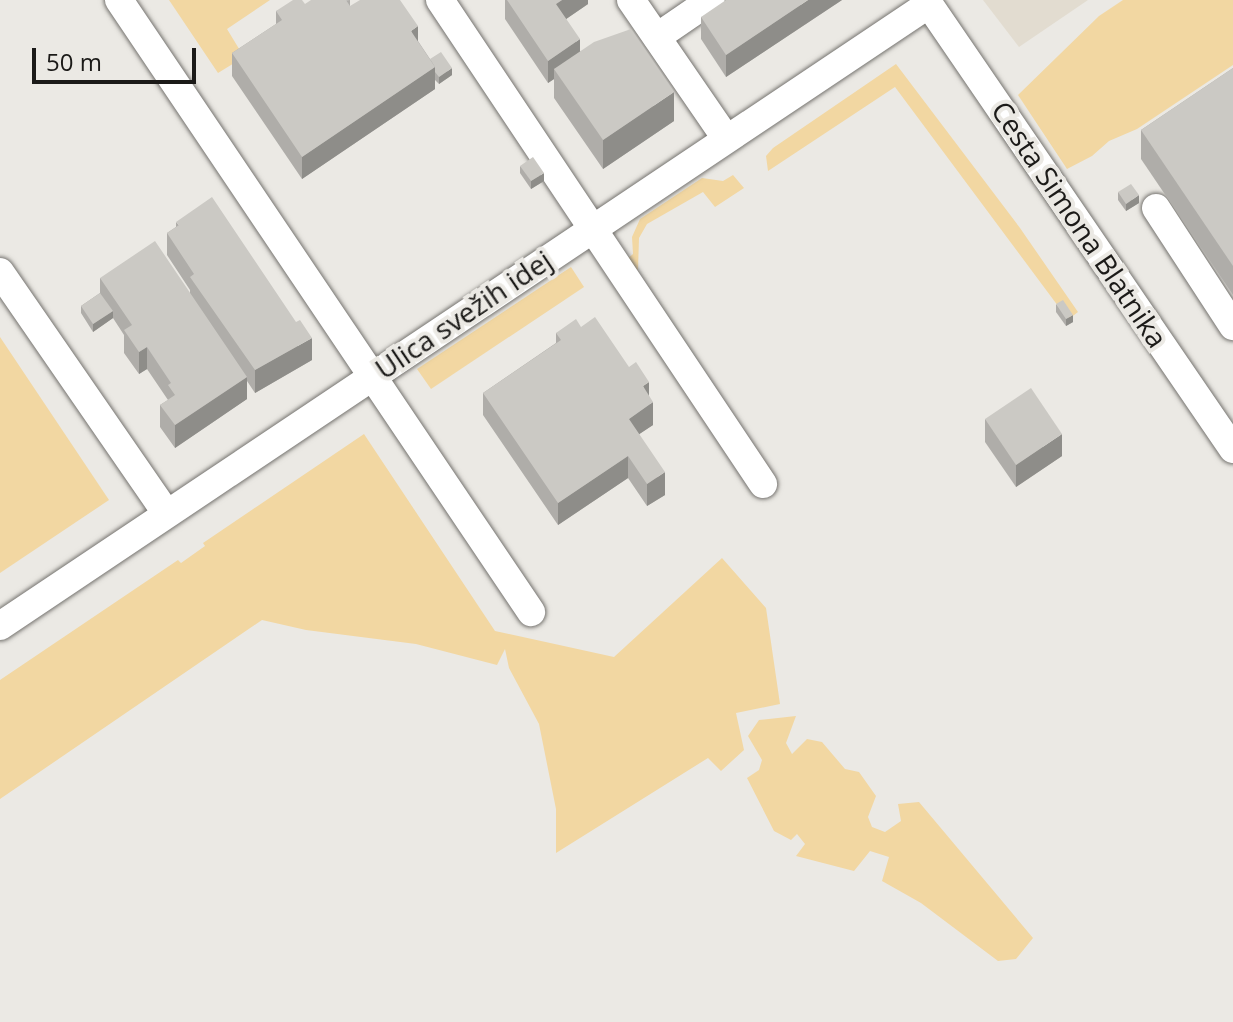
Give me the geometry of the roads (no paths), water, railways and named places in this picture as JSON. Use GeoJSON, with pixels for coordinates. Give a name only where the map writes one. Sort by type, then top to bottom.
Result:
{"type":"FeatureCollection","features":[{"type":"Feature","properties":{"kind":"street"},"geometry":{"type":"LineString","coordinates":[[119,0],[531,612]]}},
{"type":"Feature","properties":{"kind":"street"},"geometry":{"type":"LineString","coordinates":[[440,0],[763,484]]}},
{"type":"Feature","properties":{"kind":"street"},"geometry":{"type":"LineString","coordinates":[[631,0],[726,138]]}},
{"type":"Feature","properties":{"kind":"street"},"geometry":{"type":"LineString","coordinates":[[657,37],[711,0]]}},
{"type":"Feature","properties":{"kind":"street","name":"Ulica svežih idej"},"geometry":{"type":"LineString","coordinates":[[0,626],[927,2]]}},
{"type":"Feature","properties":{"kind":"street","name":"Cesta Simona Blatnika"},"geometry":{"type":"LineString","coordinates":[[927,2],[1233,449]]}},
{"type":"Feature","properties":{"kind":"street"},"geometry":{"type":"LineString","coordinates":[[1156,208],[1233,326]]}},
{"type":"Feature","properties":{"kind":"street"},"geometry":{"type":"LineString","coordinates":[[0,272],[166,513]]}}]}
